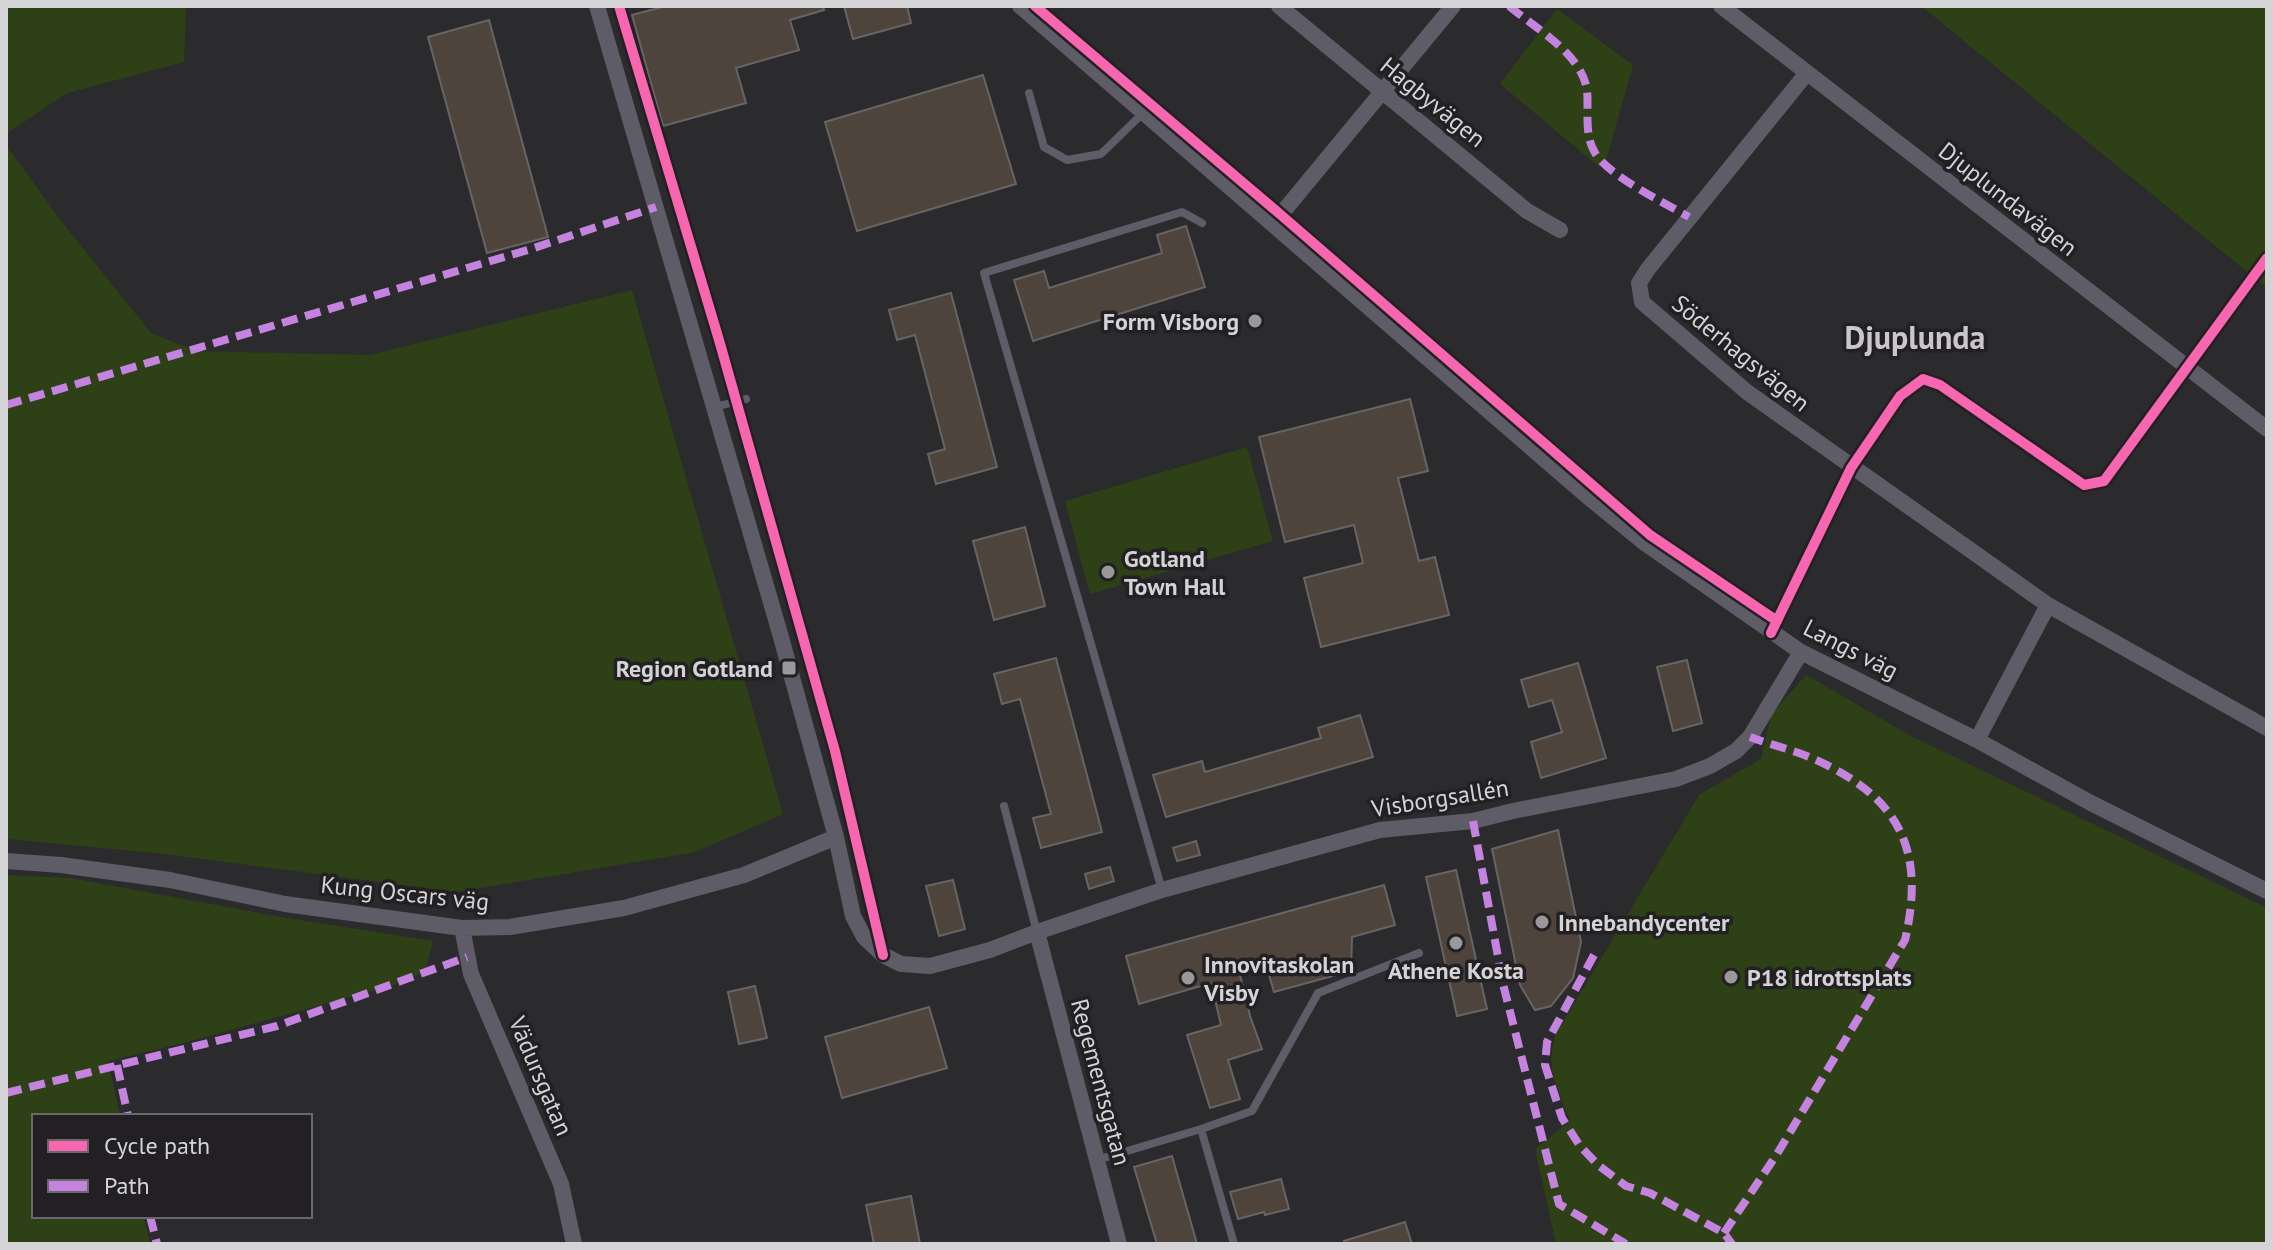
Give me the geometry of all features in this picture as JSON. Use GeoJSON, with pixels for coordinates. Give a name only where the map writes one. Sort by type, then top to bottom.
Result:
{"type":"FeatureCollection","features":[{"type":"Feature","properties":{"kind":"street","name":"Visborgsallén"},"geometry":{"type":"LineString","coordinates":[[597,6],[836,837],[853,916],[864,937],[883,955],[901,964],[930,966],[990,950],[1162,890],[1380,830],[1473,821],[1676,779],[1699,771],[1736,751],[1750,737],[1801,652]]}},
{"type":"Feature","properties":{"kind":"street","name":"Langs väg"},"geometry":{"type":"LineString","coordinates":[[1020,6],[1646,544],[1801,652],[2267,891]]}},
{"type":"Feature","properties":{"kind":"street","name":"Hagbyvägen"},"geometry":{"type":"LineString","coordinates":[[1279,6],[1527,211],[1560,230]]}},
{"type":"Feature","properties":{"kind":"street"},"geometry":{"type":"LineString","coordinates":[[1273,224],[1453,6]]}},
{"type":"Feature","properties":{"kind":"street","name":"Djuplundavägen"},"geometry":{"type":"LineString","coordinates":[[1721,6],[2267,429]]}},
{"type":"Feature","properties":{"kind":"street","name":"Söderhagsvägen"},"geometry":{"type":"LineString","coordinates":[[1807,73],[1648,269],[1639,283],[1642,302],[1747,392],[2048,605],[2267,728]]}},
{"type":"Feature","properties":{"kind":"street"},"geometry":{"type":"LineString","coordinates":[[1977,740],[2048,605]]}},
{"type":"Feature","properties":{"kind":"street","name":"Kung Oscars väg"},"geometry":{"type":"LineString","coordinates":[[6,861],[170,880],[285,904],[462,928],[510,927],[624,908],[744,875],[836,837]]}},
{"type":"Feature","properties":{"kind":"street","name":"Vädursgatan"},"geometry":{"type":"LineString","coordinates":[[462,928],[471,974],[561,1184],[574,1244]]}},
{"type":"Feature","properties":{"kind":"street","name":"Regementsgatan"},"geometry":{"type":"LineString","coordinates":[[1037,932],[1119,1244]]}},
{"type":"Feature","properties":{"kind":"lane"},"geometry":{"type":"LineString","coordinates":[[1029,93],[1044,147],[1067,160],[1101,154],[1144,113]]}},
{"type":"Feature","properties":{"kind":"lane"},"geometry":{"type":"LineString","coordinates":[[1162,890],[984,273],[1182,212],[1202,223]]}},
{"type":"Feature","properties":{"kind":"lane"},"geometry":{"type":"LineString","coordinates":[[714,407],[746,399]]}},
{"type":"Feature","properties":{"kind":"lane"},"geometry":{"type":"LineString","coordinates":[[1004,806],[1037,932]]}},
{"type":"Feature","properties":{"kind":"lane"},"geometry":{"type":"LineString","coordinates":[[1097,1160],[1252,1111],[1318,993],[1419,953]]}},
{"type":"Feature","properties":{"kind":"lane"},"geometry":{"type":"LineString","coordinates":[[1201,1129],[1234,1244]]}},
{"type":"Feature","properties":{"kind":"green space"},"geometry":{"type":"Polygon","coordinates":[[[6,6],[186,6],[184,62],[67,93],[6,134],[6,6]]]}},
{"type":"Feature","properties":{"kind":"green space"},"geometry":{"type":"Polygon","coordinates":[[[1921,6],[2267,6],[2267,288],[1921,6]]]}},
{"type":"Feature","properties":{"kind":"green space"},"geometry":{"type":"Polygon","coordinates":[[[1557,9],[1633,65],[1607,157],[1599,167],[1500,84],[1557,9]]]}},
{"type":"Feature","properties":{"kind":"green space"},"geometry":{"type":"Polygon","coordinates":[[[6,145],[61,221],[151,333],[196,351],[370,355],[632,290],[783,814],[695,852],[457,892],[156,853],[6,839],[6,145]]]}},
{"type":"Feature","properties":{"kind":"green space"},"geometry":{"type":"Polygon","coordinates":[[[1247,447],[1273,541],[1090,594],[1065,501],[1247,447]]]}},
{"type":"Feature","properties":{"kind":"green space"},"geometry":{"type":"Polygon","coordinates":[[[1806,675],[1911,736],[2267,908],[2267,1244],[1556,1244],[1535,1149],[1570,1121],[1552,1068],[1556,1034],[1699,795],[1761,759],[1771,715],[1806,675]]]}},
{"type":"Feature","properties":{"kind":"green space"},"geometry":{"type":"Polygon","coordinates":[[[6,875],[70,878],[433,941],[425,972],[393,985],[108,1061],[120,1114],[32,1114],[32,1218],[144,1218],[150,1244],[6,1244],[6,875]]]}},
{"type":"Feature","properties":{"kind":"building"},"geometry":{"type":"Polygon","coordinates":[[[666,6],[823,6],[824,10],[790,20],[799,50],[736,68],[746,103],[663,126],[632,15],[666,6]]]}},
{"type":"Feature","properties":{"kind":"building"},"geometry":{"type":"Polygon","coordinates":[[[844,6],[907,6],[911,23],[853,39],[844,6]]]}},
{"type":"Feature","properties":{"kind":"building"},"geometry":{"type":"Polygon","coordinates":[[[489,20],[548,237],[487,253],[428,37],[489,20]]]}},
{"type":"Feature","properties":{"kind":"building"},"geometry":{"type":"Polygon","coordinates":[[[983,75],[1016,184],[857,231],[825,122],[983,75]]]}},
{"type":"Feature","properties":{"kind":"building"},"geometry":{"type":"Polygon","coordinates":[[[1186,226],[1205,287],[1033,341],[1014,280],[1044,271],[1049,288],[1162,253],[1157,235],[1186,226]]]}},
{"type":"Feature","properties":{"kind":"building"},"geometry":{"type":"Polygon","coordinates":[[[951,293],[997,467],[936,484],[928,454],[945,449],[915,335],[897,340],[889,310],[951,293]]]}},
{"type":"Feature","properties":{"kind":"building"},"geometry":{"type":"Polygon","coordinates":[[[1410,399],[1428,471],[1398,478],[1419,561],[1435,557],[1449,615],[1321,647],[1304,578],[1363,563],[1354,525],[1285,542],[1259,437],[1410,399]]]}},
{"type":"Feature","properties":{"kind":"building"},"geometry":{"type":"Polygon","coordinates":[[[1025,527],[1045,606],[994,620],[973,541],[1025,527]]]}},
{"type":"Feature","properties":{"kind":"building"},"geometry":{"type":"Polygon","coordinates":[[[1056,658],[1102,832],[1041,848],[1033,818],[1051,814],[1020,699],[1002,704],[994,674],[1056,658]]]}},
{"type":"Feature","properties":{"kind":"building"},"geometry":{"type":"Polygon","coordinates":[[[1687,660],[1702,723],[1673,731],[1657,667],[1687,660]]]}},
{"type":"Feature","properties":{"kind":"building"},"geometry":{"type":"Polygon","coordinates":[[[1578,663],[1606,758],[1541,778],[1531,742],[1562,732],[1552,700],[1529,707],[1521,680],[1578,663]]]}},
{"type":"Feature","properties":{"kind":"building"},"geometry":{"type":"Polygon","coordinates":[[[1360,715],[1373,757],[1166,817],[1153,775],[1202,761],[1205,772],[1321,738],[1318,728],[1360,715]]]}},
{"type":"Feature","properties":{"kind":"building","name":"Innebandycenter"},"geometry":{"type":"Polygon","coordinates":[[[1558,830],[1581,942],[1573,978],[1551,1006],[1535,1010],[1520,985],[1492,849],[1558,830]]]}},
{"type":"Feature","properties":{"kind":"building"},"geometry":{"type":"Polygon","coordinates":[[[1196,841],[1200,855],[1177,861],[1173,848],[1196,841]]]}},
{"type":"Feature","properties":{"kind":"building"},"geometry":{"type":"Polygon","coordinates":[[[1110,867],[1114,881],[1089,889],[1085,874],[1110,867]]]}},
{"type":"Feature","properties":{"kind":"building","name":"Athene Kosta"},"geometry":{"type":"Polygon","coordinates":[[[1456,870],[1487,1009],[1457,1016],[1426,877],[1456,870]]]}},
{"type":"Feature","properties":{"kind":"building"},"geometry":{"type":"Polygon","coordinates":[[[953,880],[965,929],[939,936],[926,886],[953,880]]]}},
{"type":"Feature","properties":{"kind":"building"},"geometry":{"type":"Polygon","coordinates":[[[1384,885],[1395,925],[1352,937],[1351,971],[1274,992],[1267,968],[1240,975],[1262,1049],[1228,1060],[1240,1099],[1210,1108],[1187,1035],[1221,1025],[1211,983],[1139,1004],[1126,956],[1384,885]]]}},
{"type":"Feature","properties":{"kind":"building"},"geometry":{"type":"Polygon","coordinates":[[[755,986],[767,1038],[739,1044],[728,992],[755,986]]]}},
{"type":"Feature","properties":{"kind":"building"},"geometry":{"type":"Polygon","coordinates":[[[929,1007],[947,1068],[842,1098],[825,1037],[929,1007]]]}},
{"type":"Feature","properties":{"kind":"building"},"geometry":{"type":"Polygon","coordinates":[[[1172,1156],[1197,1244],[1157,1244],[1134,1167],[1172,1156]]]}},
{"type":"Feature","properties":{"kind":"building"},"geometry":{"type":"Polygon","coordinates":[[[1281,1179],[1289,1209],[1238,1219],[1230,1192],[1281,1179]]]}},
{"type":"Feature","properties":{"kind":"building"},"geometry":{"type":"Polygon","coordinates":[[[911,1196],[920,1244],[874,1244],[866,1205],[911,1196]]]}},
{"type":"Feature","properties":{"kind":"building"},"geometry":{"type":"Polygon","coordinates":[[[1405,1222],[1412,1244],[1345,1244],[1344,1241],[1405,1222]]]}},
{"type":"Feature","properties":{"kind":"marked path"},"geometry":{"type":"LineString","coordinates":[[1509,6],[1556,43],[1576,65],[1587,90],[1589,137],[1601,160],[1637,188],[1689,217]]}},
{"type":"Feature","properties":{"kind":"marked path"},"geometry":{"type":"LineString","coordinates":[[6,405],[531,249],[656,207]]}},
{"type":"Feature","properties":{"kind":"marked path"},"geometry":{"type":"LineString","coordinates":[[1724,1233],[1777,1154],[1905,940],[1911,908],[1912,879],[1908,853],[1886,809],[1843,774],[1806,756],[1750,737]]}},
{"type":"Feature","properties":{"kind":"marked path"},"geometry":{"type":"LineString","coordinates":[[1473,821],[1503,984],[1559,1204],[1626,1244]]}},
{"type":"Feature","properties":{"kind":"marked path"},"geometry":{"type":"LineString","coordinates":[[1594,955],[1547,1042],[1545,1065],[1562,1118],[1580,1146],[1598,1165],[1626,1186],[1650,1193],[1724,1233],[1732,1244]]}},
{"type":"Feature","properties":{"kind":"marked path"},"geometry":{"type":"LineString","coordinates":[[6,1093],[277,1026],[467,957]]}},
{"type":"Feature","properties":{"kind":"marked path"},"geometry":{"type":"LineString","coordinates":[[117,1065],[128,1114]]}},
{"type":"Feature","properties":{"kind":"marked path"},"geometry":{"type":"LineString","coordinates":[[150,1218],[157,1244]]}},
{"type":"Feature","properties":{"kind":"cycle path"},"geometry":{"type":"LineString","coordinates":[[619,6],[719,340],[835,751],[883,955]]}},
{"type":"Feature","properties":{"kind":"cycle path"},"geometry":{"type":"LineString","coordinates":[[1035,6],[1650,535],[1777,621]]}},
{"type":"Feature","properties":{"kind":"cycle path"},"geometry":{"type":"LineString","coordinates":[[1771,633],[1851,468],[1900,396],[1923,379],[1940,385],[2084,485],[2104,481],[2267,258]]}},
{"type":"Feature","properties":{"kind":"place","name":"Form Visborg"},"geometry":{"type":"Point","coordinates":[1255,321]}},
{"type":"Feature","properties":{"kind":"place","name":"Gotland Town Hall"},"geometry":{"type":"Point","coordinates":[1108,572]}},
{"type":"Feature","properties":{"kind":"place","name":"Region Gotland"},"geometry":{"type":"Point","coordinates":[789,668]}},
{"type":"Feature","properties":{"kind":"place","name":"Innebandycenter"},"geometry":{"type":"Point","coordinates":[1542,922]}},
{"type":"Feature","properties":{"kind":"place","name":"Athene Kosta"},"geometry":{"type":"Point","coordinates":[1456,943]}},
{"type":"Feature","properties":{"kind":"place","name":"P18 idrottsplats"},"geometry":{"type":"Point","coordinates":[1731,977]}},
{"type":"Feature","properties":{"kind":"place","name":"Innovitaskolan Visby"},"geometry":{"type":"Point","coordinates":[1188,978]}},
{"type":"Feature","properties":{"kind":"district","name":"Djuplunda"},"geometry":{"type":"Point","coordinates":[1915,337]}}]}
